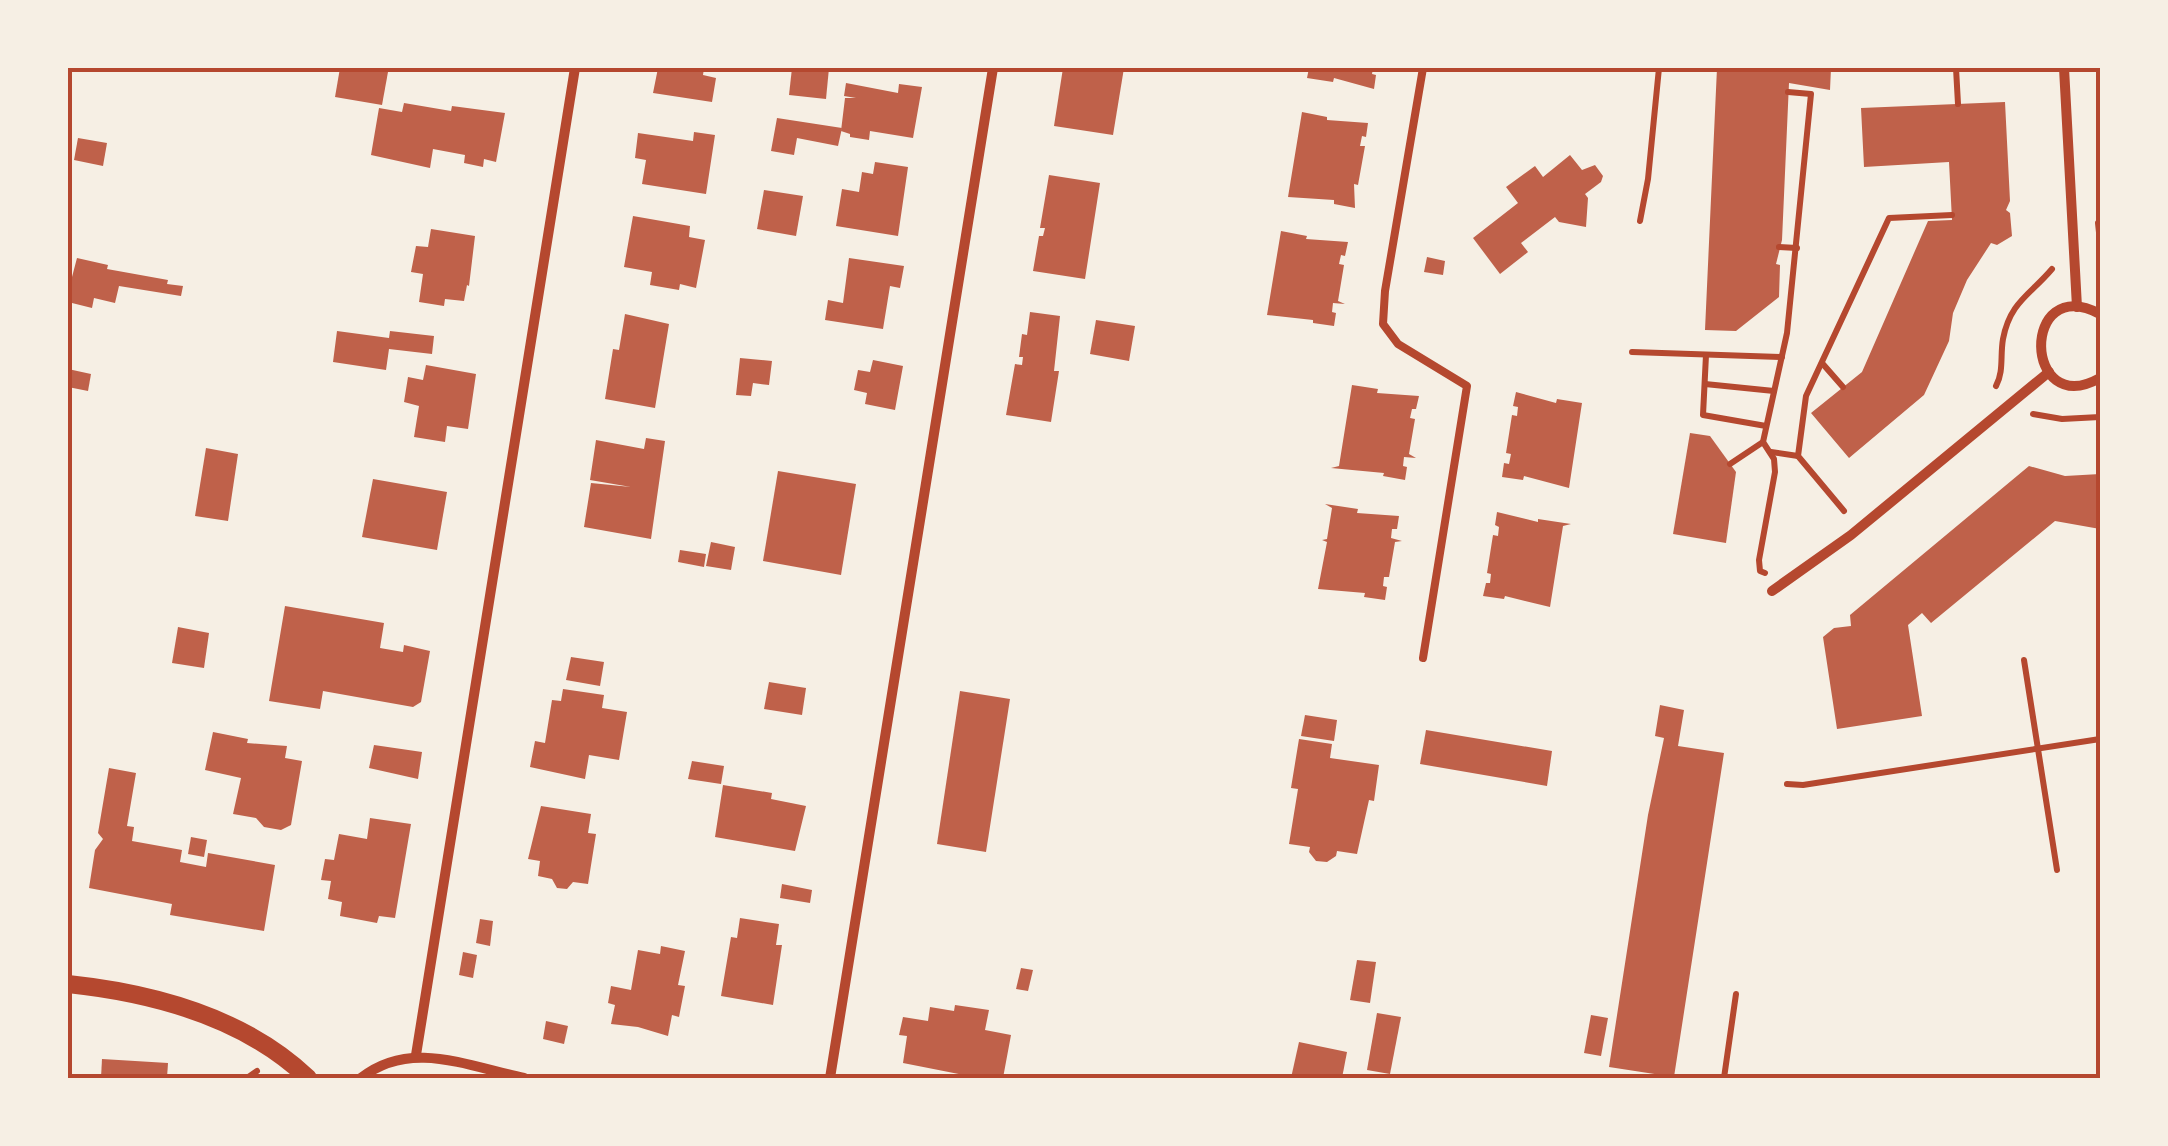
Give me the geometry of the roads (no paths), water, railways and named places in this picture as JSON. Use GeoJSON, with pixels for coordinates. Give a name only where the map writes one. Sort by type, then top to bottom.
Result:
{"type":"FeatureCollection","features":[{"type":"Feature","properties":{"kind":"street"},"geometry":{"type":"LineString","coordinates":[[416,1054],[576,68]]}},
{"type":"Feature","properties":{"kind":"street"},"geometry":{"type":"LineString","coordinates":[[830,1078],[993,68]]}},
{"type":"Feature","properties":{"kind":"street"},"geometry":{"type":"LineString","coordinates":[[2064,68],[2077,307]]}},
{"type":"Feature","properties":{"kind":"street"},"geometry":{"type":"LineString","coordinates":[[2100,314],[2077,307],[2053,316],[2042,331],[2039,349],[2049,372],[2060,381],[2074,385],[2100,378]]}},
{"type":"Feature","properties":{"kind":"street"},"geometry":{"type":"LineString","coordinates":[[1772,592],[1851,535],[2049,372]]}},
{"type":"Feature","properties":{"kind":"street"},"geometry":{"type":"LineString","coordinates":[[68,984],[201,1012],[265,1045],[308,1078]]}},
{"type":"Feature","properties":{"kind":"street"},"geometry":{"type":"LineString","coordinates":[[361,1078],[377,1065],[416,1054],[524,1078]]}},
{"type":"Feature","properties":{"kind":"lane"},"geometry":{"type":"LineString","coordinates":[[1423,68],[1383,324],[1398,344],[1467,386],[1423,658]]}}]}
